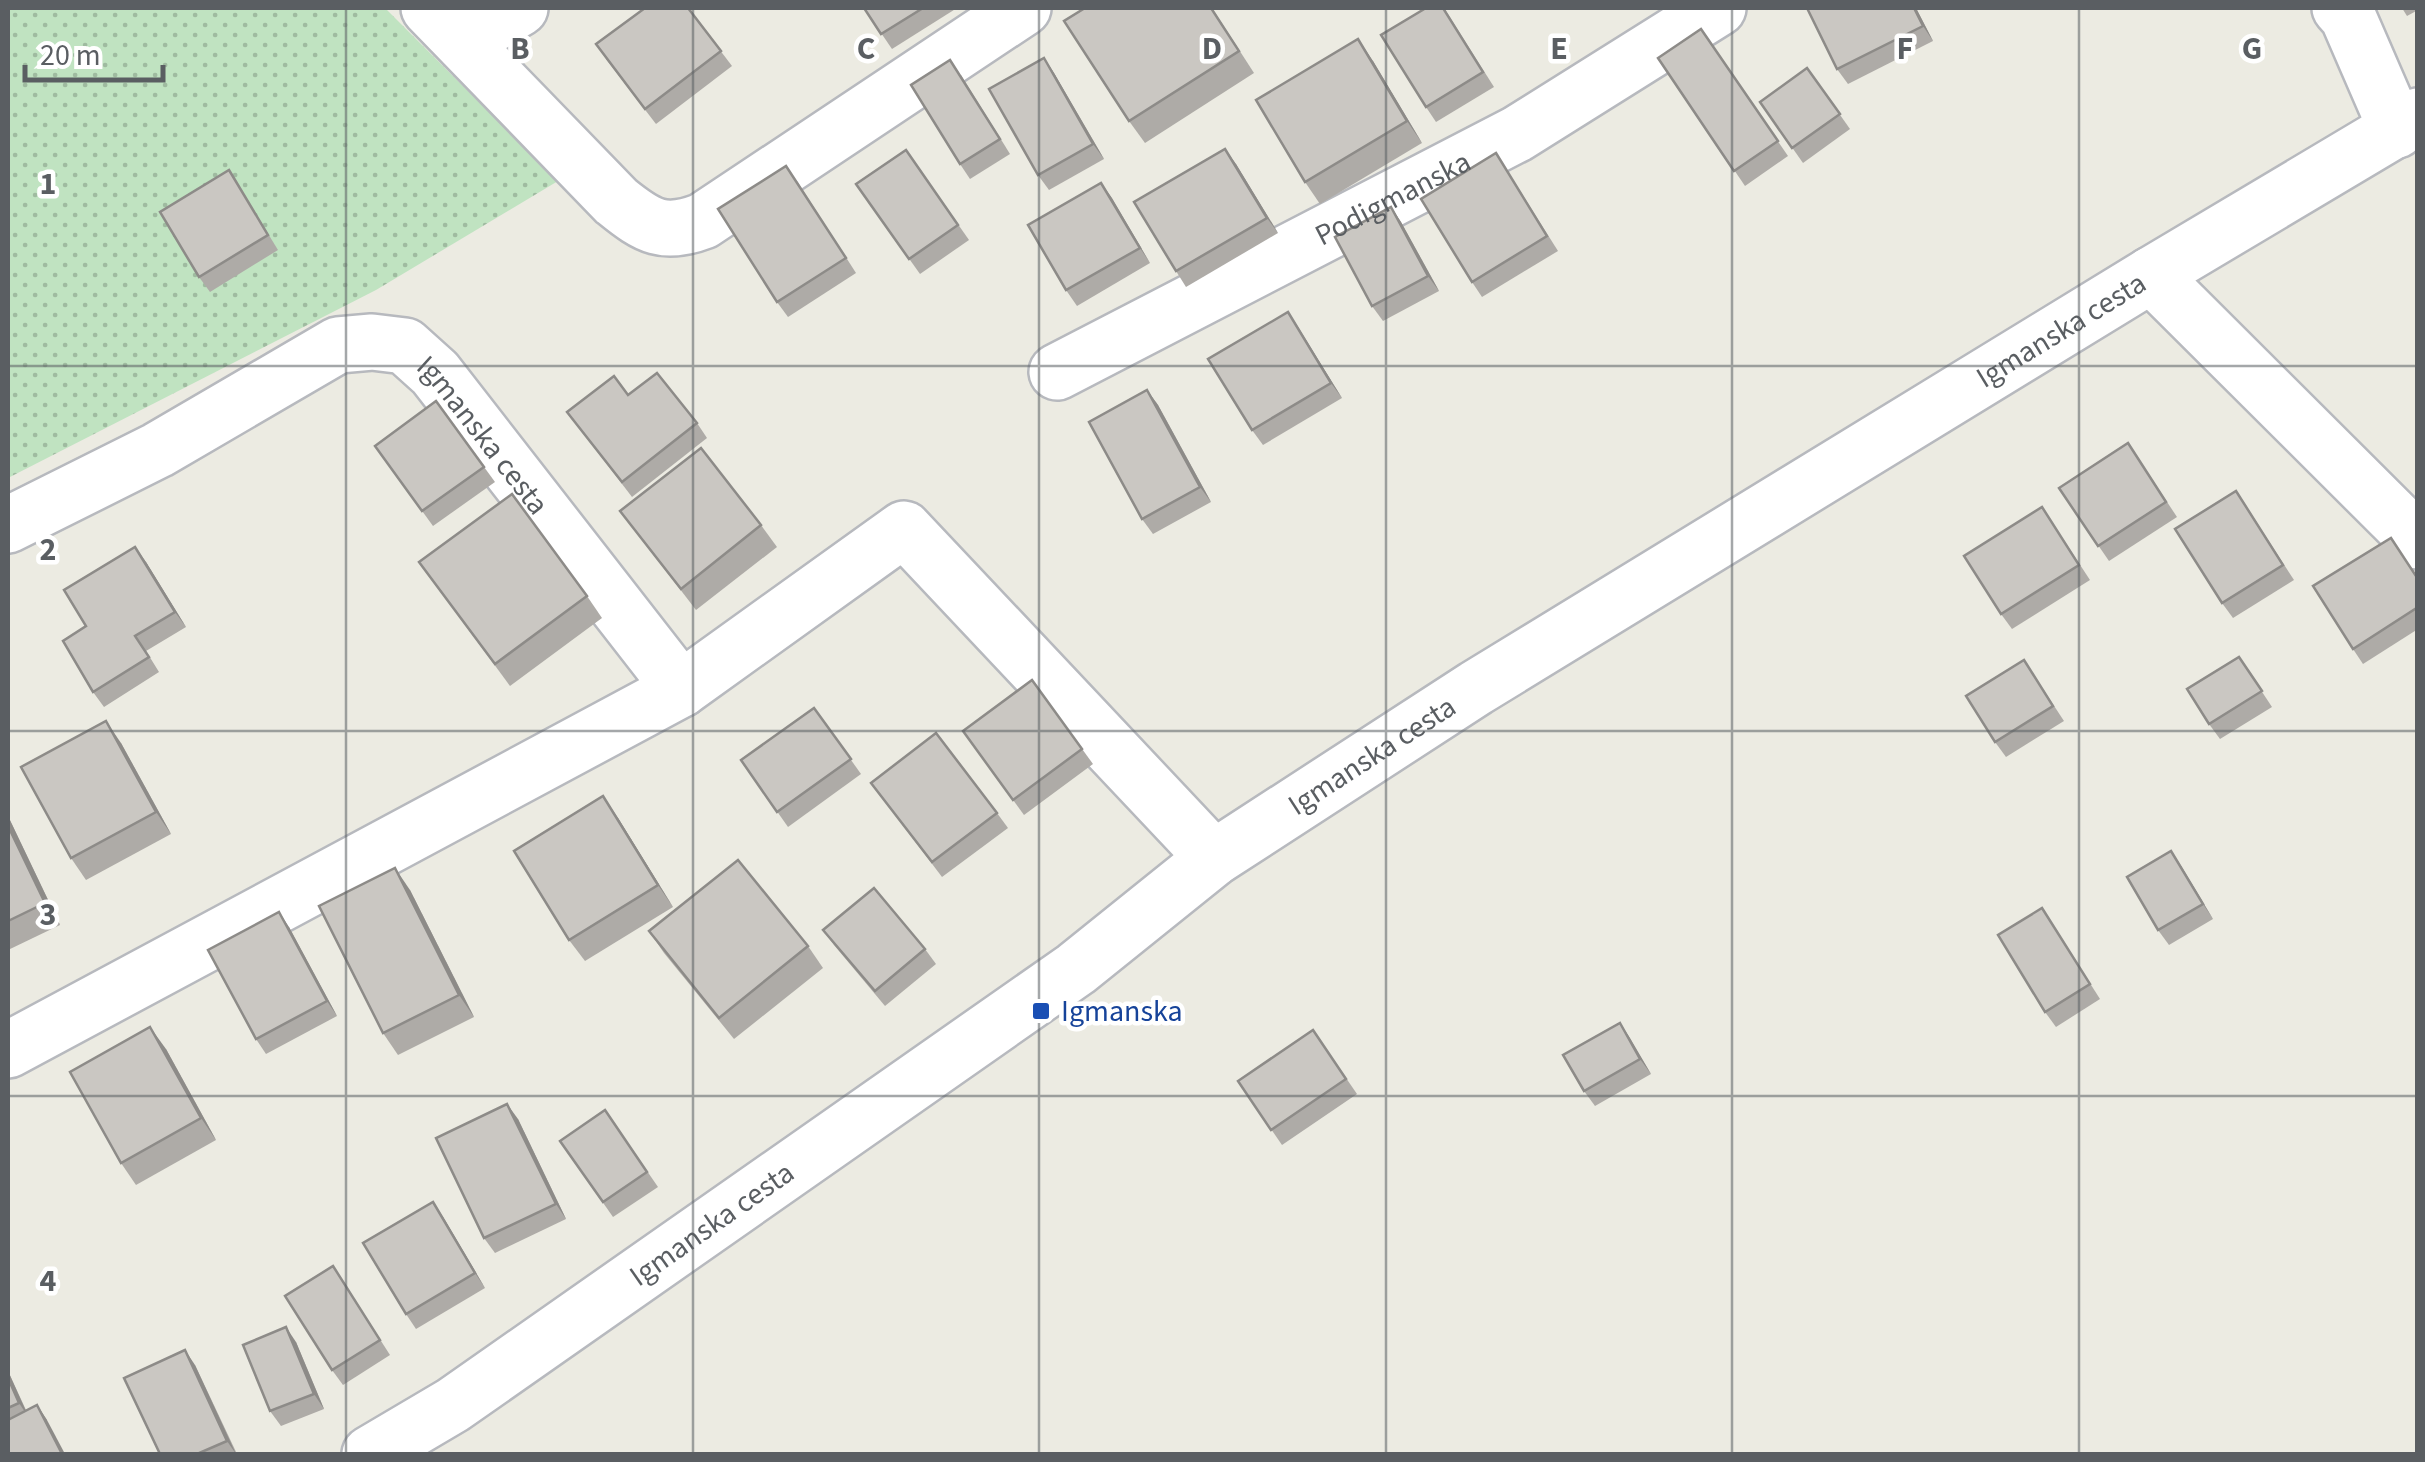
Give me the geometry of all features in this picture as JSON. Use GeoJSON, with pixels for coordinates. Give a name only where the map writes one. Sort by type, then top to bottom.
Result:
{"type":"FeatureCollection","features":[{"type":"Feature","properties":{"kind":"street"},"geometry":{"type":"LineString","coordinates":[[446,24],[520,8]]}},
{"type":"Feature","properties":{"kind":"street"},"geometry":{"type":"LineString","coordinates":[[446,24],[616,201],[660,230],[682,229],[703,221],[1023,8]]}},
{"type":"Feature","properties":{"kind":"street","name":"Podigmanska"},"geometry":{"type":"LineString","coordinates":[[1057,372],[1517,134],[1718,8]]}},
{"type":"Feature","properties":{"kind":"street"},"geometry":{"type":"LineString","coordinates":[[2340,8],[2407,124]]}},
{"type":"Feature","properties":{"kind":"street","name":"Igmanska cesta"},"geometry":{"type":"LineString","coordinates":[[370,1454],[453,1405],[1061,980],[1214,858],[1476,688],[2151,275],[2407,124]]}},
{"type":"Feature","properties":{"kind":"street"},"geometry":{"type":"LineString","coordinates":[[2151,275],[2418,541]]}},
{"type":"Feature","properties":{"kind":"street","name":"Igmanska cesta"},"geometry":{"type":"LineString","coordinates":[[8,525],[158,450],[338,345],[372,342],[405,346],[435,373],[680,690]]}},
{"type":"Feature","properties":{"kind":"street"},"geometry":{"type":"LineString","coordinates":[[8,1050],[680,690],[904,529],[1214,858]]}},
{"type":"Feature","properties":{"kind":"green space"},"geometry":{"type":"Polygon","coordinates":[[[8,8],[385,8],[558,181],[376,290],[8,478],[8,8]]]}},
{"type":"Feature","properties":{"kind":"building"},"geometry":{"type":"Polygon","coordinates":[[[645,8],[688,8],[721,51],[645,109],[596,44],[645,8]]]}},
{"type":"Feature","properties":{"kind":"building"},"geometry":{"type":"Polygon","coordinates":[[[864,8],[923,8],[881,34],[864,8]]]}},
{"type":"Feature","properties":{"kind":"building"},"geometry":{"type":"Polygon","coordinates":[[[1085,8],[1211,8],[1239,51],[1129,121],[1064,21],[1085,8]]]}},
{"type":"Feature","properties":{"kind":"building"},"geometry":{"type":"Polygon","coordinates":[[[1426,8],[1443,8],[1483,72],[1426,107],[1381,35],[1426,8]]]}},
{"type":"Feature","properties":{"kind":"building"},"geometry":{"type":"Polygon","coordinates":[[[1807,8],[1914,8],[1923,26],[1837,69],[1807,8]]]}},
{"type":"Feature","properties":{"kind":"building"},"geometry":{"type":"Polygon","coordinates":[[[1701,29],[1778,141],[1734,171],[1658,58],[1701,29]]]}},
{"type":"Feature","properties":{"kind":"building"},"geometry":{"type":"Polygon","coordinates":[[[1358,39],[1407,121],[1305,182],[1256,100],[1358,39]]]}},
{"type":"Feature","properties":{"kind":"building"},"geometry":{"type":"Polygon","coordinates":[[[1044,58],[1093,144],[1038,175],[989,89],[1044,58]]]}},
{"type":"Feature","properties":{"kind":"building"},"geometry":{"type":"Polygon","coordinates":[[[950,60],[1000,139],[960,164],[911,85],[950,60]]]}},
{"type":"Feature","properties":{"kind":"building"},"geometry":{"type":"Polygon","coordinates":[[[1807,68],[1840,114],[1792,148],[1760,102],[1807,68]]]}},
{"type":"Feature","properties":{"kind":"building"},"geometry":{"type":"Polygon","coordinates":[[[1225,149],[1267,218],[1176,271],[1134,202],[1225,149]]]}},
{"type":"Feature","properties":{"kind":"building"},"geometry":{"type":"Polygon","coordinates":[[[906,150],[958,225],[909,259],[856,184],[906,150]]]}},
{"type":"Feature","properties":{"kind":"building"},"geometry":{"type":"Polygon","coordinates":[[[1496,153],[1547,236],[1472,282],[1421,199],[1496,153]]]}},
{"type":"Feature","properties":{"kind":"building"},"geometry":{"type":"Polygon","coordinates":[[[786,166],[846,258],[777,302],[718,209],[786,166]]]}},
{"type":"Feature","properties":{"kind":"building"},"geometry":{"type":"Polygon","coordinates":[[[229,170],[268,235],[199,277],[160,212],[229,170]]]}},
{"type":"Feature","properties":{"kind":"building"},"geometry":{"type":"Polygon","coordinates":[[[1101,183],[1140,248],[1066,290],[1028,225],[1101,183]]]}},
{"type":"Feature","properties":{"kind":"building"},"geometry":{"type":"Polygon","coordinates":[[[1391,207],[1428,276],[1372,306],[1335,237],[1391,207]]]}},
{"type":"Feature","properties":{"kind":"building"},"geometry":{"type":"Polygon","coordinates":[[[1288,312],[1331,383],[1252,430],[1208,359],[1288,312]]]}},
{"type":"Feature","properties":{"kind":"building"},"geometry":{"type":"Polygon","coordinates":[[[657,373],[697,423],[622,482],[567,412],[614,376],[628,395],[657,373]]]}},
{"type":"Feature","properties":{"kind":"building"},"geometry":{"type":"Polygon","coordinates":[[[1147,390],[1200,487],[1142,519],[1089,422],[1147,390]]]}},
{"type":"Feature","properties":{"kind":"building"},"geometry":{"type":"Polygon","coordinates":[[[436,401],[484,467],[422,511],[375,446],[436,401]]]}},
{"type":"Feature","properties":{"kind":"building"},"geometry":{"type":"Polygon","coordinates":[[[2128,443],[2166,502],[2098,546],[2059,488],[2128,443]]]}},
{"type":"Feature","properties":{"kind":"building"},"geometry":{"type":"Polygon","coordinates":[[[701,448],[761,525],[681,589],[620,511],[701,448]]]}},
{"type":"Feature","properties":{"kind":"building"},"geometry":{"type":"Polygon","coordinates":[[[2236,491],[2283,565],[2222,603],[2175,529],[2236,491]]]}},
{"type":"Feature","properties":{"kind":"building"},"geometry":{"type":"Polygon","coordinates":[[[512,494],[587,596],[495,664],[419,562],[512,494]]]}},
{"type":"Feature","properties":{"kind":"building"},"geometry":{"type":"Polygon","coordinates":[[[2042,507],[2079,565],[2001,614],[1964,556],[2042,507]]]}},
{"type":"Feature","properties":{"kind":"building"},"geometry":{"type":"Polygon","coordinates":[[[2391,538],[2418,579],[2418,607],[2353,649],[2313,586],[2391,538]]]}},
{"type":"Feature","properties":{"kind":"building"},"geometry":{"type":"Polygon","coordinates":[[[135,547],[175,612],[135,636],[149,657],[93,692],[63,641],[86,626],[64,590],[135,547]]]}},
{"type":"Feature","properties":{"kind":"building"},"geometry":{"type":"Polygon","coordinates":[[[2239,657],[2262,691],[2209,724],[2187,689],[2239,657]]]}},
{"type":"Feature","properties":{"kind":"building"},"geometry":{"type":"Polygon","coordinates":[[[2024,660],[2053,706],[1995,742],[1966,696],[2024,660]]]}},
{"type":"Feature","properties":{"kind":"building"},"geometry":{"type":"Polygon","coordinates":[[[1032,680],[1082,749],[1013,800],[963,731],[1032,680]]]}},
{"type":"Feature","properties":{"kind":"building"},"geometry":{"type":"Polygon","coordinates":[[[814,708],[851,759],[777,812],[741,760],[814,708]]]}},
{"type":"Feature","properties":{"kind":"building"},"geometry":{"type":"Polygon","coordinates":[[[106,721],[156,812],[71,858],[21,767],[106,721]]]}},
{"type":"Feature","properties":{"kind":"building"},"geometry":{"type":"Polygon","coordinates":[[[936,733],[997,813],[932,862],[871,783],[936,733]]]}},
{"type":"Feature","properties":{"kind":"building"},"geometry":{"type":"Polygon","coordinates":[[[603,796],[658,885],[569,940],[514,851],[603,796]]]}},
{"type":"Feature","properties":{"kind":"building"},"geometry":{"type":"Polygon","coordinates":[[[8,826],[45,903],[8,921],[8,826]]]}},
{"type":"Feature","properties":{"kind":"building"},"geometry":{"type":"Polygon","coordinates":[[[2171,851],[2203,904],[2158,930],[2127,877],[2171,851]]]}},
{"type":"Feature","properties":{"kind":"building"},"geometry":{"type":"Polygon","coordinates":[[[738,860],[808,946],[719,1018],[649,931],[738,860]]]}},
{"type":"Feature","properties":{"kind":"building"},"geometry":{"type":"Polygon","coordinates":[[[395,868],[459,995],[383,1033],[319,906],[395,868]]]}},
{"type":"Feature","properties":{"kind":"building"},"geometry":{"type":"Polygon","coordinates":[[[874,888],[925,949],[875,991],[823,930],[874,888]]]}},
{"type":"Feature","properties":{"kind":"building"},"geometry":{"type":"Polygon","coordinates":[[[2042,908],[2090,984],[2045,1012],[1998,935],[2042,908]]]}},
{"type":"Feature","properties":{"kind":"building"},"geometry":{"type":"Polygon","coordinates":[[[279,912],[327,1001],[256,1039],[208,950],[279,912]]]}},
{"type":"Feature","properties":{"kind":"building"},"geometry":{"type":"Polygon","coordinates":[[[1620,1023],[1640,1059],[1584,1091],[1563,1055],[1620,1023]]]}},
{"type":"Feature","properties":{"kind":"building"},"geometry":{"type":"Polygon","coordinates":[[[150,1027],[201,1118],[121,1163],[70,1072],[150,1027]]]}},
{"type":"Feature","properties":{"kind":"building"},"geometry":{"type":"Polygon","coordinates":[[[1313,1030],[1346,1079],[1271,1130],[1238,1081],[1313,1030]]]}},
{"type":"Feature","properties":{"kind":"building"},"geometry":{"type":"Polygon","coordinates":[[[507,1104],[556,1204],[484,1238],[436,1138],[507,1104]]]}},
{"type":"Feature","properties":{"kind":"building"},"geometry":{"type":"Polygon","coordinates":[[[605,1110],[647,1172],[603,1202],[560,1141],[605,1110]]]}},
{"type":"Feature","properties":{"kind":"building"},"geometry":{"type":"Polygon","coordinates":[[[433,1202],[475,1273],[406,1314],[363,1243],[433,1202]]]}},
{"type":"Feature","properties":{"kind":"building"},"geometry":{"type":"Polygon","coordinates":[[[333,1266],[380,1340],[332,1370],[285,1296],[333,1266]]]}},
{"type":"Feature","properties":{"kind":"building"},"geometry":{"type":"Polygon","coordinates":[[[286,1327],[314,1394],[270,1411],[243,1345],[286,1327]]]}},
{"type":"Feature","properties":{"kind":"building"},"geometry":{"type":"Polygon","coordinates":[[[185,1350],[227,1441],[197,1454],[160,1454],[124,1378],[185,1350]]]}},
{"type":"Feature","properties":{"kind":"building"},"geometry":{"type":"Polygon","coordinates":[[[8,1378],[19,1403],[8,1408],[8,1378]]]}},
{"type":"Feature","properties":{"kind":"building"},"geometry":{"type":"Polygon","coordinates":[[[37,1405],[62,1454],[8,1454],[8,1420],[37,1405]]]}},
{"type":"Feature","properties":{"kind":"place","name":"Igmanska"},"geometry":{"type":"Point","coordinates":[1041,1011]}}]}
